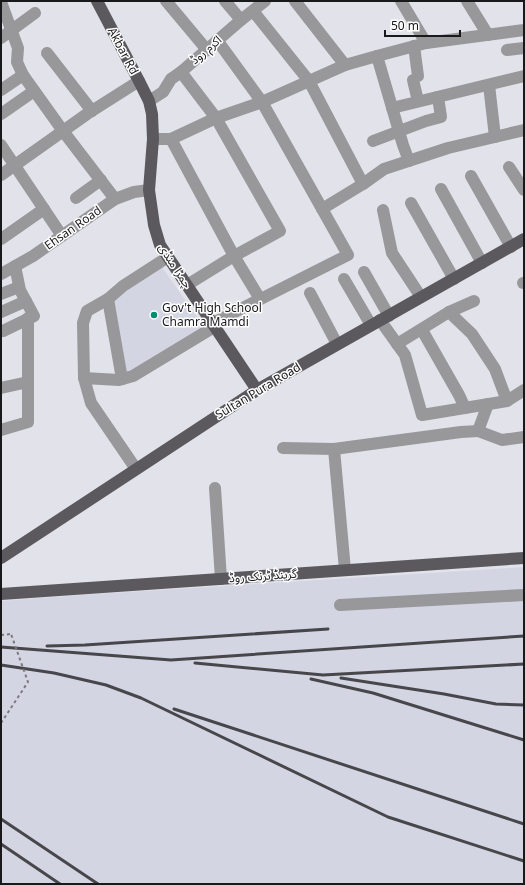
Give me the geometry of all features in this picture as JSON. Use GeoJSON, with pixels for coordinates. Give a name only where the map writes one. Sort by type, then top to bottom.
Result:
{"type":"FeatureCollection","features":[{"type":"Feature","properties":{"kind":"main road","name":"Akbar Rd"},"geometry":{"type":"LineString","coordinates":[[97,1],[149,101]]}},
{"type":"Feature","properties":{"kind":"main road","name":"چمڑا منڈی"},"geometry":{"type":"LineString","coordinates":[[149,101],[152,114],[153,139],[149,190],[154,225],[160,245],[257,390]]}},
{"type":"Feature","properties":{"kind":"main road","name":"Sultan Pura Road"},"geometry":{"type":"LineString","coordinates":[[1,558],[257,390],[524,239]]}},
{"type":"Feature","properties":{"kind":"main road","name":"گرینڈ ٹرنک روڈ"},"geometry":{"type":"LineString","coordinates":[[1,594],[524,558]]}},
{"type":"Feature","properties":{"kind":"street"},"geometry":{"type":"LineString","coordinates":[[166,1],[207,50]]}},
{"type":"Feature","properties":{"kind":"street"},"geometry":{"type":"LineString","coordinates":[[225,1],[241,20]]}},
{"type":"Feature","properties":{"kind":"street","name":"اکرم روڈ"},"geometry":{"type":"LineString","coordinates":[[149,101],[163,92],[171,79],[265,1]]}},
{"type":"Feature","properties":{"kind":"street"},"geometry":{"type":"LineString","coordinates":[[295,1],[345,65]]}},
{"type":"Feature","properties":{"kind":"street"},"geometry":{"type":"LineString","coordinates":[[401,1],[426,42]]}},
{"type":"Feature","properties":{"kind":"street"},"geometry":{"type":"LineString","coordinates":[[1,2],[18,48],[17,62],[23,75],[63,131],[115,198]]}},
{"type":"Feature","properties":{"kind":"street"},"geometry":{"type":"LineString","coordinates":[[469,2],[488,35]]}},
{"type":"Feature","properties":{"kind":"street"},"geometry":{"type":"LineString","coordinates":[[253,10],[308,81],[363,184]]}},
{"type":"Feature","properties":{"kind":"street"},"geometry":{"type":"LineString","coordinates":[[1,38],[35,13]]}},
{"type":"Feature","properties":{"kind":"street"},"geometry":{"type":"LineString","coordinates":[[153,139],[171,139],[216,118],[262,102],[345,65],[426,42],[524,30]]}},
{"type":"Feature","properties":{"kind":"street"},"geometry":{"type":"LineString","coordinates":[[84,378],[119,380],[133,376],[213,325],[260,299],[348,255],[262,102],[217,40]]}},
{"type":"Feature","properties":{"kind":"street"},"geometry":{"type":"LineString","coordinates":[[414,46],[418,101]]}},
{"type":"Feature","properties":{"kind":"street"},"geometry":{"type":"LineString","coordinates":[[507,50],[524,48]]}},
{"type":"Feature","properties":{"kind":"street"},"geometry":{"type":"LineString","coordinates":[[47,53],[92,111]]}},
{"type":"Feature","properties":{"kind":"street"},"geometry":{"type":"LineString","coordinates":[[377,56],[409,161]]}},
{"type":"Feature","properties":{"kind":"street"},"geometry":{"type":"LineString","coordinates":[[181,72],[216,118],[280,231],[234,256],[187,285]]}},
{"type":"Feature","properties":{"kind":"street"},"geometry":{"type":"LineString","coordinates":[[1,90],[23,75]]}},
{"type":"Feature","properties":{"kind":"street"},"geometry":{"type":"LineString","coordinates":[[392,108],[524,76]]}},
{"type":"Feature","properties":{"kind":"street"},"geometry":{"type":"LineString","coordinates":[[1,175],[92,111],[139,81]]}},
{"type":"Feature","properties":{"kind":"street"},"geometry":{"type":"LineString","coordinates":[[489,84],[495,137]]}},
{"type":"Feature","properties":{"kind":"street"},"geometry":{"type":"LineString","coordinates":[[1,114],[34,91]]}},
{"type":"Feature","properties":{"kind":"street"},"geometry":{"type":"LineString","coordinates":[[373,141],[426,121],[441,117],[438,97]]}},
{"type":"Feature","properties":{"kind":"street"},"geometry":{"type":"LineString","coordinates":[[322,210],[384,169],[448,148],[524,130]]}},
{"type":"Feature","properties":{"kind":"street"},"geometry":{"type":"LineString","coordinates":[[171,139],[234,256],[260,299]]}},
{"type":"Feature","properties":{"kind":"street"},"geometry":{"type":"LineString","coordinates":[[1,145],[62,236]]}},
{"type":"Feature","properties":{"kind":"street"},"geometry":{"type":"LineString","coordinates":[[509,167],[524,190]]}},
{"type":"Feature","properties":{"kind":"street"},"geometry":{"type":"LineString","coordinates":[[471,176],[511,247]]}},
{"type":"Feature","properties":{"kind":"street"},"geometry":{"type":"LineString","coordinates":[[76,198],[101,180]]}},
{"type":"Feature","properties":{"kind":"street"},"geometry":{"type":"LineString","coordinates":[[441,189],[482,263]]}},
{"type":"Feature","properties":{"kind":"street","name":"Ehsan Road"},"geometry":{"type":"LineString","coordinates":[[1,274],[33,256],[115,198],[134,192],[149,190]]}},
{"type":"Feature","properties":{"kind":"street"},"geometry":{"type":"LineString","coordinates":[[411,202],[454,279]]}},
{"type":"Feature","properties":{"kind":"street"},"geometry":{"type":"LineString","coordinates":[[1,239],[44,209]]}},
{"type":"Feature","properties":{"kind":"street"},"geometry":{"type":"LineString","coordinates":[[383,210],[392,253],[421,297]]}},
{"type":"Feature","properties":{"kind":"street"},"geometry":{"type":"LineString","coordinates":[[136,470],[91,403],[84,378],[83,323],[88,311],[108,299],[123,286],[168,257]]}},
{"type":"Feature","properties":{"kind":"street"},"geometry":{"type":"LineString","coordinates":[[3,331],[34,316],[19,287],[15,266]]}},
{"type":"Feature","properties":{"kind":"street"},"geometry":{"type":"LineString","coordinates":[[364,272],[380,320]]}},
{"type":"Feature","properties":{"kind":"street"},"geometry":{"type":"LineString","coordinates":[[344,279],[380,320],[405,355],[422,416],[507,400],[524,390]]}},
{"type":"Feature","properties":{"kind":"street"},"geometry":{"type":"LineString","coordinates":[[1,294],[19,287]]}},
{"type":"Feature","properties":{"kind":"street"},"geometry":{"type":"LineString","coordinates":[[310,293],[338,344]]}},
{"type":"Feature","properties":{"kind":"street"},"geometry":{"type":"LineString","coordinates":[[108,299],[122,379]]}},
{"type":"Feature","properties":{"kind":"street"},"geometry":{"type":"LineString","coordinates":[[1,312],[26,301]]}},
{"type":"Feature","properties":{"kind":"street"},"geometry":{"type":"LineString","coordinates":[[397,344],[449,312],[474,301]]}},
{"type":"Feature","properties":{"kind":"street"},"geometry":{"type":"LineString","coordinates":[[449,312],[472,334],[495,369],[507,400]]}},
{"type":"Feature","properties":{"kind":"street"},"geometry":{"type":"LineString","coordinates":[[1,430],[28,422],[28,318]]}},
{"type":"Feature","properties":{"kind":"street"},"geometry":{"type":"LineString","coordinates":[[422,330],[465,408]]}},
{"type":"Feature","properties":{"kind":"street"},"geometry":{"type":"LineString","coordinates":[[1,388],[28,382]]}},
{"type":"Feature","properties":{"kind":"street"},"geometry":{"type":"LineString","coordinates":[[478,431],[488,404]]}},
{"type":"Feature","properties":{"kind":"street"},"geometry":{"type":"LineString","coordinates":[[283,448],[334,448],[478,431],[502,440],[524,437]]}},
{"type":"Feature","properties":{"kind":"street"},"geometry":{"type":"LineString","coordinates":[[334,448],[345,570]]}},
{"type":"Feature","properties":{"kind":"street"},"geometry":{"type":"LineString","coordinates":[[215,488],[221,579]]}},
{"type":"Feature","properties":{"kind":"street"},"geometry":{"type":"LineString","coordinates":[[340,605],[524,595]]}},
{"type":"Feature","properties":{"kind":"path"},"geometry":{"type":"LineString","coordinates":[[1,635],[12,634],[28,682],[1,723]]}},
{"type":"Feature","properties":{"kind":"shaded area","name":"Gov't High School Chamra Mamdi"},"geometry":{"type":"Polygon","coordinates":[[[159,263],[207,331],[122,379],[108,299],[159,263]]]}},
{"type":"Feature","properties":{"kind":"shaded area"},"geometry":{"type":"Polygon","coordinates":[[[524,567],[524,884],[1,884],[1,601],[524,567]]]}},
{"type":"Feature","properties":{"kind":"railway"},"geometry":{"type":"LineString","coordinates":[[47,646],[85,645],[328,629]]}},
{"type":"Feature","properties":{"kind":"railway"},"geometry":{"type":"LineString","coordinates":[[1,647],[171,660],[524,636]]}},
{"type":"Feature","properties":{"kind":"railway"},"geometry":{"type":"LineString","coordinates":[[195,663],[323,675],[524,664]]}},
{"type":"Feature","properties":{"kind":"railway"},"geometry":{"type":"LineString","coordinates":[[1,665],[54,673],[106,685],[141,698],[388,817],[524,861]]}},
{"type":"Feature","properties":{"kind":"railway"},"geometry":{"type":"LineString","coordinates":[[341,678],[444,694],[496,704],[524,705]]}},
{"type":"Feature","properties":{"kind":"railway"},"geometry":{"type":"LineString","coordinates":[[311,679],[373,693],[524,740]]}},
{"type":"Feature","properties":{"kind":"railway"},"geometry":{"type":"LineString","coordinates":[[174,709],[524,824]]}},
{"type":"Feature","properties":{"kind":"railway"},"geometry":{"type":"LineString","coordinates":[[1,819],[98,884]]}},
{"type":"Feature","properties":{"kind":"railway"},"geometry":{"type":"LineString","coordinates":[[1,844],[60,884]]}},
{"type":"Feature","properties":{"kind":"place","name":"Gov't High School Chamra Mamdi"},"geometry":{"type":"Point","coordinates":[154,315]}}]}
